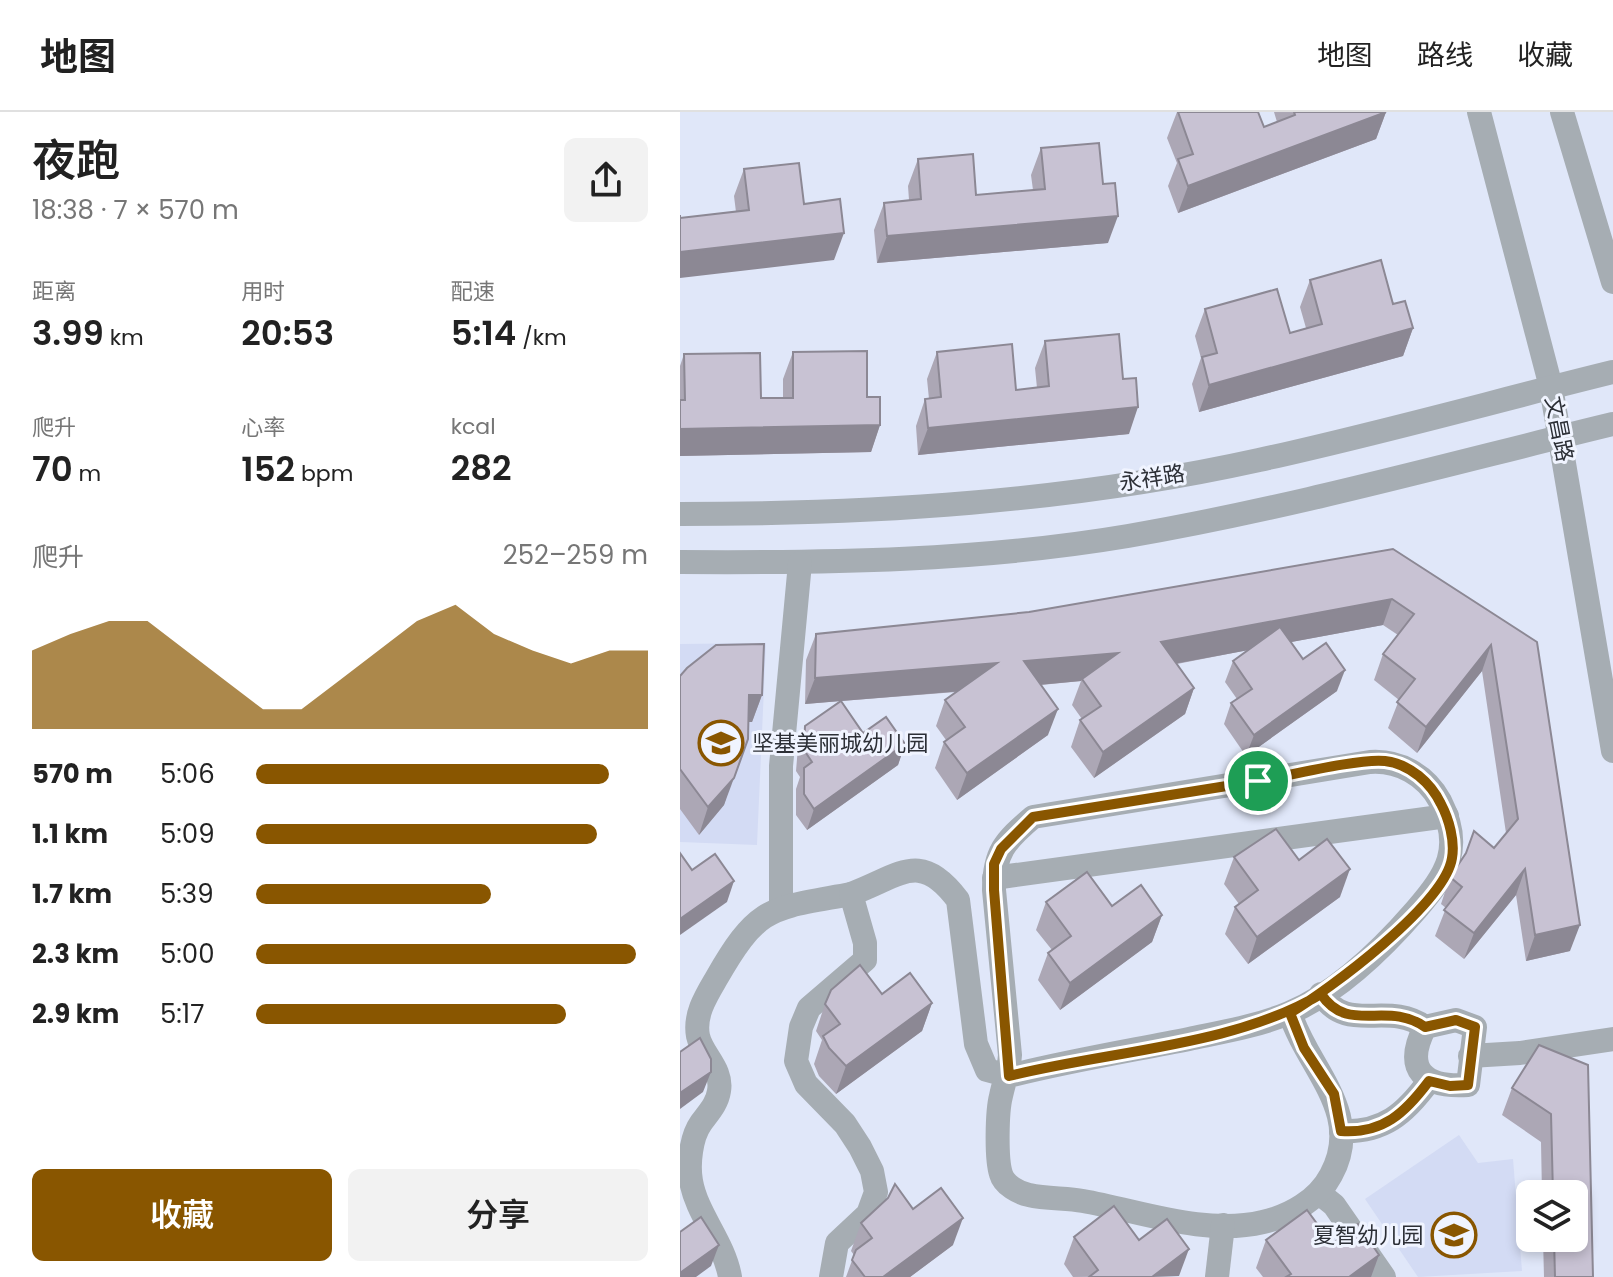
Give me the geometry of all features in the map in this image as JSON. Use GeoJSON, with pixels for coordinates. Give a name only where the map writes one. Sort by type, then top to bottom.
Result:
{"type":"FeatureCollection","features":[{"type":"Feature","properties":{"kind":"street","name":"文昌路"},"geometry":{"type":"LineString","coordinates":[[1479,112],[1551,387],[1613,751]]}},
{"type":"Feature","properties":{"kind":"street"},"geometry":{"type":"LineString","coordinates":[[1562,112],[1613,282]]}},
{"type":"Feature","properties":{"kind":"street","name":"永祥路"},"geometry":{"type":"LineString","coordinates":[[680,514],[814,514],[917,507],[1117,484],[1258,460],[1613,372]]}},
{"type":"Feature","properties":{"kind":"street"},"geometry":{"type":"LineString","coordinates":[[680,562],[800,563],[940,557],[1127,536],[1269,508],[1613,424]]}},
{"type":"Feature","properties":{"kind":"street"},"geometry":{"type":"LineString","coordinates":[[781,907],[781,766],[800,563]]}},
{"type":"Feature","properties":{"kind":"street"},"geometry":{"type":"LineString","coordinates":[[730,1277],[723,1249],[691,1181],[694,1138],[712,1110],[720,1090],[717,1070],[698,1038],[697,1020],[703,1002],[742,936],[759,918],[781,907],[851,894],[909,871],[926,869],[945,882],[958,900],[980,1060],[987,1070],[1009,1076],[1230,1030],[1290,1013],[1321,994],[1399,930],[1439,884],[1452,859],[1447,816],[1430,785],[1416,774],[1386,761],[1370,762],[1033,817],[1001,849],[994,864],[994,878],[1009,1076],[1001,1094],[999,1118],[1001,1175],[1010,1187],[1028,1195],[1223,1225],[1262,1223],[1285,1215],[1319,1193],[1337,1159],[1341,1131],[1334,1094],[1304,1048],[1290,1013]]}},
{"type":"Feature","properties":{"kind":"street"},"geometry":{"type":"LineString","coordinates":[[994,878],[1447,816]]}},
{"type":"Feature","properties":{"kind":"street"},"geometry":{"type":"LineString","coordinates":[[831,1277],[837,1243],[868,1214],[876,1192],[872,1171],[860,1147],[845,1124],[806,1084],[796,1061],[801,1027],[809,1008],[865,960],[865,943],[851,894]]}},
{"type":"Feature","properties":{"kind":"street"},"geometry":{"type":"LineString","coordinates":[[1321,994],[1331,1009],[1348,1017],[1393,1014],[1411,1017],[1425,1027],[1456,1020],[1475,1027],[1468,1085],[1450,1086],[1429,1081],[1421,1073],[1414,1056],[1425,1027]]}},
{"type":"Feature","properties":{"kind":"street"},"geometry":{"type":"LineString","coordinates":[[1470,1056],[1520,1053],[1613,1039]]}},
{"type":"Feature","properties":{"kind":"street"},"geometry":{"type":"LineString","coordinates":[[1341,1131],[1377,1129],[1396,1118],[1429,1081]]}},
{"type":"Feature","properties":{"kind":"street"},"geometry":{"type":"LineString","coordinates":[[1319,1193],[1334,1205],[1384,1277]]}},
{"type":"Feature","properties":{"kind":"street"},"geometry":{"type":"LineString","coordinates":[[1217,1277],[1223,1225]]}},
{"type":"Feature","properties":{"kind":"shaded area","name":"坚基美丽城幼儿园"},"geometry":{"type":"Polygon","coordinates":[[[766,643],[757,845],[680,842],[680,644],[766,643]]]}},
{"type":"Feature","properties":{"kind":"shaded area","name":"夏智幼儿园"},"geometry":{"type":"Polygon","coordinates":[[[1459,1135],[1478,1163],[1513,1159],[1516,1252],[1520,1252],[1522,1271],[1418,1277],[1365,1199],[1459,1135]]]}},
{"type":"Feature","properties":{"kind":"building"},"geometry":{"type":"Polygon","coordinates":[[[1178,112],[1258,112],[1264,127],[1295,115],[1294,112],[1386,112],[1188,186],[1178,159],[1193,154],[1178,112]]]}},
{"type":"Feature","properties":{"kind":"building"},"geometry":{"type":"Polygon","coordinates":[[[1099,143],[1103,184],[1115,183],[1118,216],[887,236],[884,203],[921,199],[918,159],[973,154],[976,195],[1045,189],[1041,148],[1099,143]]]}},
{"type":"Feature","properties":{"kind":"building"},"geometry":{"type":"Polygon","coordinates":[[[799,163],[804,204],[840,199],[844,233],[680,252],[680,218],[749,210],[744,169],[799,163]]]}},
{"type":"Feature","properties":{"kind":"building"},"geometry":{"type":"Polygon","coordinates":[[[1381,260],[1393,304],[1405,301],[1413,328],[1209,385],[1202,357],[1217,353],[1205,309],[1277,289],[1290,333],[1322,324],[1310,280],[1381,260]]]}},
{"type":"Feature","properties":{"kind":"building"},"geometry":{"type":"Polygon","coordinates":[[[1119,334],[1123,379],[1136,378],[1138,407],[928,428],[925,399],[941,397],[937,352],[1012,344],[1016,390],[1049,386],[1045,341],[1119,334]]]}},
{"type":"Feature","properties":{"kind":"building"},"geometry":{"type":"Polygon","coordinates":[[[867,351],[867,397],[880,397],[880,425],[680,429],[680,400],[685,400],[684,354],[760,353],[761,398],[793,398],[793,352],[867,351]]]}},
{"type":"Feature","properties":{"kind":"building"},"geometry":{"type":"Polygon","coordinates":[[[1393,549],[1537,642],[1580,925],[1535,935],[1525,869],[1474,933],[1444,910],[1462,887],[1450,877],[1466,853],[1474,831],[1494,848],[1518,819],[1491,645],[1426,727],[1397,702],[1415,679],[1383,654],[1414,614],[1392,599],[1161,642],[1194,688],[1103,752],[1080,720],[1101,706],[1082,679],[1118,653],[1024,661],[1058,709],[967,773],[944,742],[965,727],[945,700],[997,663],[815,678],[816,634],[1029,612],[1393,549]]]}},
{"type":"Feature","properties":{"kind":"building"},"geometry":{"type":"Polygon","coordinates":[[[1280,627],[1303,659],[1326,643],[1345,670],[1254,735],[1231,703],[1252,689],[1233,661],[1280,627]]]}},
{"type":"Feature","properties":{"kind":"building"},"geometry":{"type":"Polygon","coordinates":[[[764,644],[762,695],[749,695],[748,739],[734,778],[708,807],[680,769],[680,676],[716,645],[764,644]]]}},
{"type":"Feature","properties":{"kind":"building"},"geometry":{"type":"Polygon","coordinates":[[[841,701],[863,733],[886,717],[905,744],[814,809],[804,794],[804,768],[812,762],[804,750],[805,726],[841,701]]]}},
{"type":"Feature","properties":{"kind":"building"},"geometry":{"type":"Polygon","coordinates":[[[1276,829],[1299,860],[1327,839],[1350,869],[1257,937],[1235,907],[1258,890],[1234,857],[1276,829]]]}},
{"type":"Feature","properties":{"kind":"building"},"geometry":{"type":"Polygon","coordinates":[[[680,853],[692,870],[715,854],[734,881],[680,919],[680,853]]]}},
{"type":"Feature","properties":{"kind":"building"},"geometry":{"type":"Polygon","coordinates":[[[1087,872],[1112,906],[1141,885],[1162,915],[1070,983],[1048,953],[1071,936],[1046,902],[1087,872]]]}},
{"type":"Feature","properties":{"kind":"building"},"geometry":{"type":"Polygon","coordinates":[[[860,965],[882,994],[910,973],[932,1003],[846,1066],[829,1048],[823,1036],[840,1024],[825,1004],[831,990],[860,965]]]}},
{"type":"Feature","properties":{"kind":"building"},"geometry":{"type":"Polygon","coordinates":[[[700,1038],[711,1059],[711,1072],[680,1093],[680,1052],[700,1038]]]}},
{"type":"Feature","properties":{"kind":"building"},"geometry":{"type":"Polygon","coordinates":[[[1539,1045],[1588,1065],[1593,1277],[1555,1277],[1554,1252],[1588,1252],[1588,1180],[1553,1180],[1551,1114],[1512,1088],[1539,1045]]]}},
{"type":"Feature","properties":{"kind":"building"},"geometry":{"type":"Polygon","coordinates":[[[895,1184],[913,1209],[941,1188],[963,1218],[883,1277],[865,1277],[852,1260],[856,1250],[872,1238],[861,1223],[888,1198],[895,1184]]]}},
{"type":"Feature","properties":{"kind":"building"},"geometry":{"type":"Polygon","coordinates":[[[1114,1206],[1139,1240],[1167,1219],[1189,1249],[1152,1277],[1089,1277],[1098,1270],[1074,1237],[1114,1206]]]}},
{"type":"Feature","properties":{"kind":"building"},"geometry":{"type":"Polygon","coordinates":[[[1307,1210],[1332,1244],[1358,1224],[1379,1255],[1349,1277],[1286,1277],[1291,1274],[1266,1240],[1307,1210]]]}},
{"type":"Feature","properties":{"kind":"building"},"geometry":{"type":"Polygon","coordinates":[[[701,1217],[719,1245],[680,1273],[680,1232],[701,1217]]]}},
{"type":"Feature","properties":{"kind":"place","name":"坚基美丽城幼儿园"},"geometry":{"type":"Point","coordinates":[721,743]}},
{"type":"Feature","properties":{"kind":"place","name":"夏智幼儿园"},"geometry":{"type":"Point","coordinates":[1454,1235]}},
{"type":"Feature","properties":{"kind":"route"},"geometry":{"type":"LineString","coordinates":[[1258,781],[1033,817],[1001,849],[994,864],[994,890],[1010,1055],[1009,1076],[1230,1030],[1290,1013],[1321,994],[1331,1009],[1348,1017],[1393,1014],[1411,1017],[1425,1027],[1456,1020],[1475,1027],[1468,1085],[1450,1086],[1429,1081],[1413,1104],[1377,1129],[1341,1131],[1334,1094],[1304,1048],[1290,1013],[1314,999],[1321,994],[1339,983],[1399,930],[1439,884],[1452,859],[1450,832],[1447,816],[1430,785],[1416,774],[1386,761],[1258,781]]}}]}
